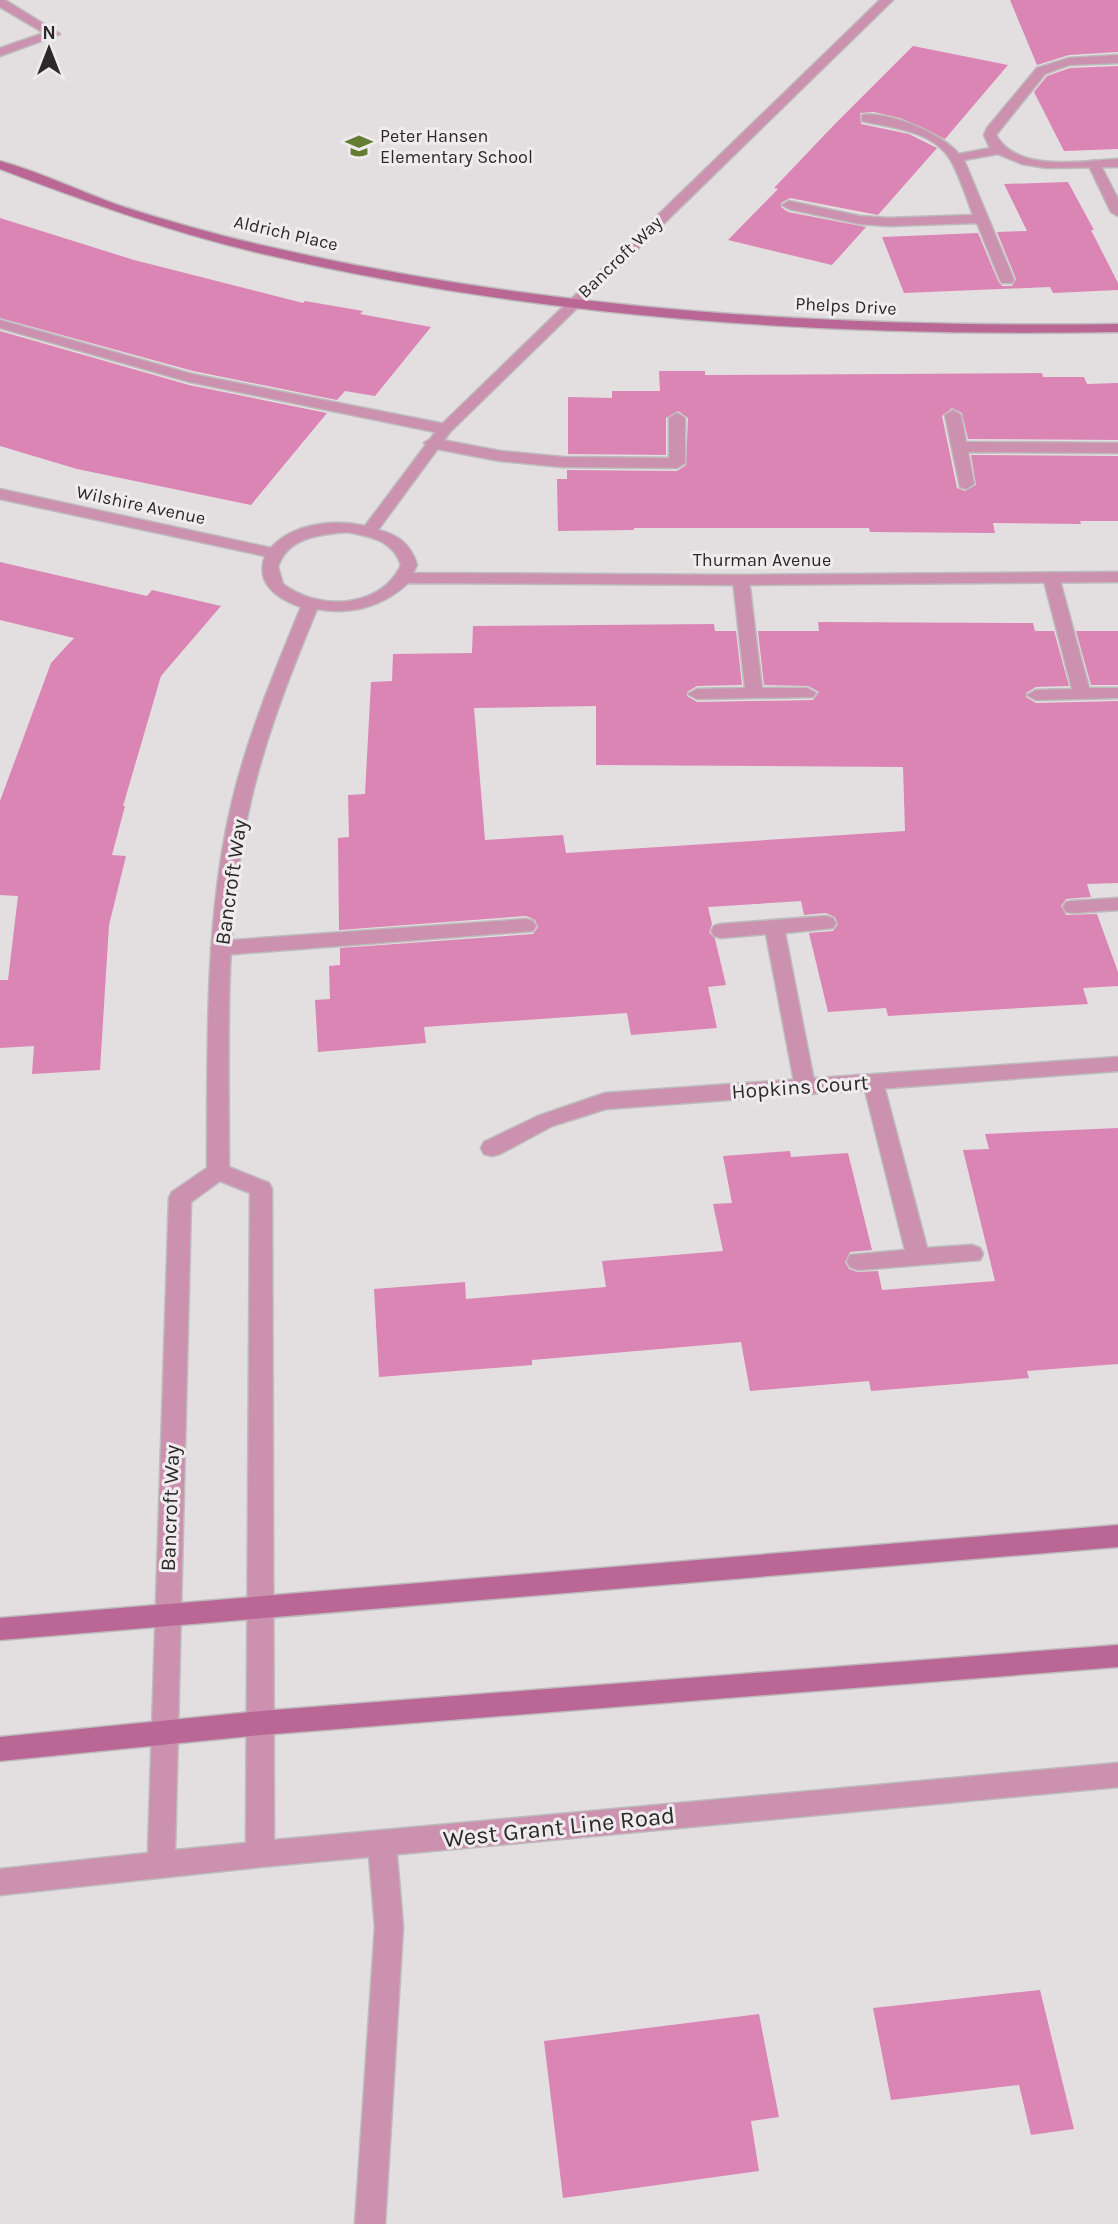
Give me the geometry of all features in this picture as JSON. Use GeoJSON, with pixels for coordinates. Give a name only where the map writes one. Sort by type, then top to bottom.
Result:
{"type":"FeatureCollection","features":[{"type":"Feature","properties":{"kind":"main road","name":"Aldrich Place"},"geometry":{"type":"LineString","coordinates":[[0,165],[115,208],[256,248],[402,279],[573,302]]}},
{"type":"Feature","properties":{"kind":"main road","name":"Phelps Drive"},"geometry":{"type":"LineString","coordinates":[[573,302],[823,325],[993,330],[1118,328]]}},
{"type":"Feature","properties":{"kind":"main road"},"geometry":{"type":"LineString","coordinates":[[0,1629],[1118,1536]]}},
{"type":"Feature","properties":{"kind":"main road"},"geometry":{"type":"LineString","coordinates":[[0,1749],[261,1723],[1118,1656]]}},
{"type":"Feature","properties":{"kind":"street","name":"Bancroft Way"},"geometry":{"type":"LineString","coordinates":[[370,530],[445,429],[887,0]]}},
{"type":"Feature","properties":{"kind":"street"},"geometry":{"type":"LineString","coordinates":[[0,2],[54,34],[0,52]]}},
{"type":"Feature","properties":{"kind":"street"},"geometry":{"type":"LineString","coordinates":[[1118,59],[1074,61],[1041,71],[993,128],[992,142],[999,150],[1019,160],[1041,163],[1118,163]]}},
{"type":"Feature","properties":{"kind":"street"},"geometry":{"type":"LineString","coordinates":[[866,118],[927,132],[947,146],[956,158],[1007,280]]}},
{"type":"Feature","properties":{"kind":"street"},"geometry":{"type":"LineString","coordinates":[[956,158],[999,150]]}},
{"type":"Feature","properties":{"kind":"street"},"geometry":{"type":"LineString","coordinates":[[1094,164],[1118,212]]}},
{"type":"Feature","properties":{"kind":"street"},"geometry":{"type":"LineString","coordinates":[[789,205],[860,220],[888,222],[981,219]]}},
{"type":"Feature","properties":{"kind":"street"},"geometry":{"type":"LineString","coordinates":[[0,324],[190,378],[445,429]]}},
{"type":"Feature","properties":{"kind":"street"},"geometry":{"type":"LineString","coordinates":[[953,415],[966,484]]}},
{"type":"Feature","properties":{"kind":"street"},"geometry":{"type":"LineString","coordinates":[[432,443],[500,456],[563,462],[677,463],[677,418]]}},
{"type":"Feature","properties":{"kind":"street"},"geometry":{"type":"LineString","coordinates":[[961,447],[1118,448]]}},
{"type":"Feature","properties":{"kind":"street","name":"Wilshire Avenue"},"geometry":{"type":"LineString","coordinates":[[0,494],[274,553]]}},
{"type":"Feature","properties":{"kind":"street"},"geometry":{"type":"LineString","coordinates":[[348,527],[370,530],[400,544],[407,555],[409,566],[406,578],[395,590],[366,602],[333,607],[310,605],[291,599],[277,589],[270,578],[268,565],[274,553],[304,533],[348,527]]}},
{"type":"Feature","properties":{"kind":"street"},"geometry":{"type":"LineString","coordinates":[[1051,577],[1082,694]]}},
{"type":"Feature","properties":{"kind":"street","name":"Thurman Avenue"},"geometry":{"type":"LineString","coordinates":[[406,578],[741,580],[1118,577]]}},
{"type":"Feature","properties":{"kind":"street"},"geometry":{"type":"LineString","coordinates":[[741,580],[754,693]]}},
{"type":"Feature","properties":{"kind":"street","name":"Bancroft Way"},"geometry":{"type":"LineString","coordinates":[[162,1864],[166,1615],[180,1198],[218,1171],[221,948],[234,831],[261,731],[310,605]]}},
{"type":"Feature","properties":{"kind":"street"},"geometry":{"type":"LineString","coordinates":[[696,694],[807,693]]}},
{"type":"Feature","properties":{"kind":"street"},"geometry":{"type":"LineString","coordinates":[[1036,695],[1118,693]]}},
{"type":"Feature","properties":{"kind":"street"},"geometry":{"type":"LineString","coordinates":[[1073,907],[1118,904]]}},
{"type":"Feature","properties":{"kind":"street"},"geometry":{"type":"LineString","coordinates":[[721,931],[826,923]]}},
{"type":"Feature","properties":{"kind":"street"},"geometry":{"type":"LineString","coordinates":[[221,948],[526,926]]}},
{"type":"Feature","properties":{"kind":"street"},"geometry":{"type":"LineString","coordinates":[[774,927],[806,1086]]}},
{"type":"Feature","properties":{"kind":"street","name":"Hopkins Court"},"geometry":{"type":"LineString","coordinates":[[492,1148],[545,1121],[605,1101],[1118,1063]]}},
{"type":"Feature","properties":{"kind":"street"},"geometry":{"type":"LineString","coordinates":[[873,1082],[918,1257]]}},
{"type":"Feature","properties":{"kind":"street"},"geometry":{"type":"LineString","coordinates":[[218,1171],[261,1189],[260,1854]]}},
{"type":"Feature","properties":{"kind":"street"},"geometry":{"type":"LineString","coordinates":[[858,1261],[972,1254]]}},
{"type":"Feature","properties":{"kind":"street","name":"West Grant Line Road"},"geometry":{"type":"LineString","coordinates":[[0,1882],[260,1854],[1118,1774]]}},
{"type":"Feature","properties":{"kind":"street"},"geometry":{"type":"LineString","coordinates":[[370,2224],[389,1927],[382,1844]]}},
{"type":"Feature","properties":{"kind":"building"},"geometry":{"type":"Polygon","coordinates":[[[1010,0],[1118,0],[1118,52],[1069,55],[1037,65],[1010,0]]]}},
{"type":"Feature","properties":{"kind":"building"},"geometry":{"type":"Polygon","coordinates":[[[913,46],[1008,65],[945,139],[900,118],[874,112],[860,113],[861,124],[909,134],[937,148],[878,215],[790,198],[781,203],[781,207],[788,212],[866,227],[832,265],[728,240],[778,189],[774,188],[833,126],[913,46]]]}},
{"type":"Feature","properties":{"kind":"building"},"geometry":{"type":"Polygon","coordinates":[[[1118,66],[1118,149],[1064,151],[1034,92],[1047,76],[1070,68],[1118,66]]]}},
{"type":"Feature","properties":{"kind":"building"},"geometry":{"type":"Polygon","coordinates":[[[1068,182],[1094,230],[1091,230],[1118,283],[1118,290],[1053,293],[1050,287],[904,293],[882,237],[978,233],[998,281],[1002,286],[1012,286],[1016,279],[997,232],[1027,231],[1004,184],[1068,182]]]}},
{"type":"Feature","properties":{"kind":"building"},"geometry":{"type":"Polygon","coordinates":[[[0,218],[134,260],[303,303],[305,301],[363,311],[360,314],[431,327],[375,396],[345,391],[337,400],[193,371],[0,318],[0,218]]]}},
{"type":"Feature","properties":{"kind":"building"},"geometry":{"type":"Polygon","coordinates":[[[0,331],[189,385],[327,413],[251,505],[77,469],[0,446],[0,331]]]}},
{"type":"Feature","properties":{"kind":"building"},"geometry":{"type":"Polygon","coordinates":[[[659,371],[705,371],[705,375],[1042,373],[1043,377],[1084,377],[1087,384],[1118,383],[1118,440],[968,439],[962,413],[952,408],[942,416],[957,488],[965,491],[976,485],[971,455],[1118,456],[1118,521],[1080,521],[1081,524],[993,523],[995,533],[870,532],[869,528],[634,528],[558,531],[557,479],[567,479],[567,470],[677,471],[686,465],[688,418],[678,411],[666,418],[666,455],[568,454],[568,397],[612,398],[612,391],[660,391],[659,371]]]}},
{"type":"Feature","properties":{"kind":"building"},"geometry":{"type":"Polygon","coordinates":[[[0,562],[147,596],[152,590],[221,606],[161,676],[123,806],[112,855],[126,856],[109,925],[100,1070],[32,1074],[34,1046],[0,1048],[0,980],[8,980],[18,896],[0,895],[0,801],[51,663],[74,638],[0,620],[0,562]]]}},
{"type":"Feature","properties":{"kind":"building"},"geometry":{"type":"Polygon","coordinates":[[[818,622],[1033,623],[1035,631],[1054,631],[1069,686],[1036,687],[1026,693],[1026,697],[1036,703],[1118,701],[1118,883],[1087,884],[1091,897],[1066,899],[1061,906],[1066,915],[1097,914],[1118,972],[1118,986],[1083,988],[1088,1004],[888,1016],[886,1008],[828,1012],[809,933],[833,931],[838,924],[835,917],[826,913],[804,915],[801,901],[708,907],[712,924],[709,932],[715,939],[726,985],[708,987],[717,1028],[631,1035],[627,1013],[424,1027],[426,1043],[318,1052],[315,1000],[330,999],[329,966],[340,965],[340,948],[533,934],[538,927],[535,920],[526,916],[339,930],[338,838],[349,837],[348,795],[365,794],[371,682],[392,681],[393,654],[472,653],[473,626],[714,624],[715,631],[736,631],[742,685],[697,686],[687,692],[687,696],[697,702],[813,700],[819,692],[808,686],[764,685],[758,631],[819,631],[818,622]],[[596,706],[474,708],[485,840],[563,835],[566,853],[905,831],[903,767],[596,765],[596,706]]]}},
{"type":"Feature","properties":{"kind":"building"},"geometry":{"type":"Polygon","coordinates":[[[1076,631],[1118,631],[1118,685],[1091,685],[1076,631]]]}},
{"type":"Feature","properties":{"kind":"building"},"geometry":{"type":"Polygon","coordinates":[[[1118,1128],[1118,1364],[1027,1371],[1029,1378],[871,1391],[869,1381],[750,1391],[741,1342],[532,1360],[532,1365],[379,1377],[374,1289],[465,1282],[466,1299],[606,1287],[602,1261],[723,1251],[713,1204],[732,1203],[723,1156],[790,1151],[791,1157],[848,1153],[872,1250],[850,1252],[845,1262],[849,1269],[857,1272],[878,1271],[882,1290],[995,1281],[963,1150],[989,1149],[985,1134],[1118,1128]]]}},
{"type":"Feature","properties":{"kind":"building"},"geometry":{"type":"Polygon","coordinates":[[[1040,1990],[1074,2129],[1031,2135],[1019,2085],[891,2100],[873,2008],[1040,1990]]]}},
{"type":"Feature","properties":{"kind":"building"},"geometry":{"type":"Polygon","coordinates":[[[759,2014],[779,2117],[751,2121],[759,2171],[563,2198],[544,2041],[759,2014]]]}},
{"type":"Feature","properties":{"kind":"place","name":"Peter Hansen Elementary School"},"geometry":{"type":"Point","coordinates":[359,146]}}]}
